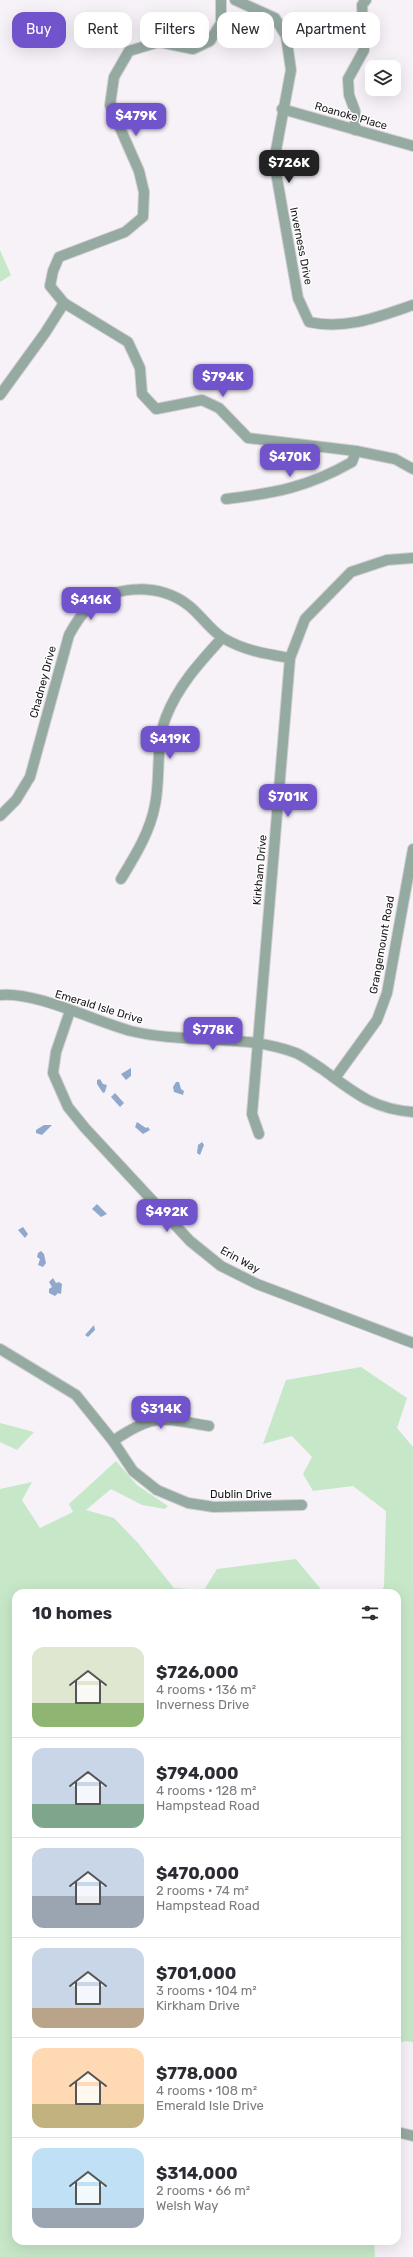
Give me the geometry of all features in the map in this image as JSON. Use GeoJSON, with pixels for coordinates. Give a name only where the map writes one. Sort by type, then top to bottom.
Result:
{"type":"FeatureCollection","features":[{"type":"Feature","properties":{"kind":"street"},"geometry":{"type":"LineString","coordinates":[[221,0],[221,22],[210,41],[192,49],[159,42],[129,51],[114,77],[110,105],[139,171],[144,192],[144,217],[125,232],[59,257],[53,271],[50,286],[64,303],[128,342],[140,368],[142,394],[156,408],[202,400],[219,408],[248,438],[356,451],[395,459],[413,469]]}},
{"type":"Feature","properties":{"kind":"street","name":"Inverness Drive"},"geometry":{"type":"LineString","coordinates":[[235,0],[275,18],[286,36],[291,70],[282,109],[274,161],[298,298],[309,322],[328,326],[347,324],[413,305]]}},
{"type":"Feature","properties":{"kind":"street"},"geometry":{"type":"LineString","coordinates":[[355,130],[355,111],[349,95],[348,79],[364,50],[362,5],[366,0]]}},
{"type":"Feature","properties":{"kind":"street","name":"Roanoke Place"},"geometry":{"type":"LineString","coordinates":[[282,109],[413,146]]}},
{"type":"Feature","properties":{"kind":"street"},"geometry":{"type":"LineString","coordinates":[[0,395],[45,333],[64,303]]}},
{"type":"Feature","properties":{"kind":"street"},"geometry":{"type":"LineString","coordinates":[[226,499],[274,494],[306,485],[352,462],[356,451]]}},
{"type":"Feature","properties":{"kind":"street","name":"Kirkham Drive"},"geometry":{"type":"LineString","coordinates":[[259,1134],[252,1114],[290,658],[305,619],[351,572],[387,560],[413,558]]}},
{"type":"Feature","properties":{"kind":"street","name":"Chadney Drive"},"geometry":{"type":"LineString","coordinates":[[0,816],[16,800],[30,777],[68,635],[78,619],[91,605],[113,594],[139,589],[156,590],[170,595],[188,605],[222,638],[248,650],[290,658]]}},
{"type":"Feature","properties":{"kind":"street"},"geometry":{"type":"LineString","coordinates":[[121,880],[136,856],[150,823],[157,793],[160,736],[171,704],[185,680],[222,638]]}},
{"type":"Feature","properties":{"kind":"street","name":"Grangemount Road"},"geometry":{"type":"LineString","coordinates":[[335,1078],[377,1020],[387,993],[413,849]]}},
{"type":"Feature","properties":{"kind":"street","name":"Emerald Isle Drive"},"geometry":{"type":"LineString","coordinates":[[0,995],[8,994],[36,999],[132,1031],[161,1036],[258,1044],[298,1054],[368,1102],[392,1110],[413,1112]]}},
{"type":"Feature","properties":{"kind":"street","name":"Erin Way"},"geometry":{"type":"LineString","coordinates":[[70,1011],[56,1052],[53,1073],[68,1107],[85,1128],[190,1241],[221,1266],[257,1284],[413,1343]]}},
{"type":"Feature","properties":{"kind":"street","name":"Dublin Drive"},"geometry":{"type":"LineString","coordinates":[[0,1349],[76,1396],[113,1442],[133,1471],[157,1490],[188,1503],[214,1507],[302,1505]]}},
{"type":"Feature","properties":{"kind":"street"},"geometry":{"type":"LineString","coordinates":[[113,1442],[135,1426],[164,1418],[208,1426]]}},
{"type":"Feature","properties":{"kind":"street"},"geometry":{"type":"LineString","coordinates":[[401,2133],[413,2136]]}},
{"type":"Feature","properties":{"kind":"green space"},"geometry":{"type":"Polygon","coordinates":[[[0,250],[11,275],[0,282],[0,250]]]}},
{"type":"Feature","properties":{"kind":"green space"},"geometry":{"type":"Polygon","coordinates":[[[361,1367],[407,1398],[397,1428],[413,1447],[413,2042],[404,2041],[401,2043],[401,1589],[382,1589],[384,1587],[386,1511],[353,1486],[313,1491],[303,1474],[312,1457],[292,1436],[263,1444],[286,1380],[361,1367]]]}},
{"type":"Feature","properties":{"kind":"green space"},"geometry":{"type":"Polygon","coordinates":[[[0,1423],[34,1432],[17,1450],[0,1442],[0,1423]]]}},
{"type":"Feature","properties":{"kind":"green space"},"geometry":{"type":"Polygon","coordinates":[[[116,1461],[137,1485],[168,1506],[165,1509],[142,1505],[111,1489],[86,1510],[114,1518],[137,1542],[174,1588],[189,1589],[12,1589],[12,2245],[374,2245],[375,2257],[0,2257],[0,1489],[32,1482],[22,1500],[40,1528],[73,1512],[69,1504],[116,1461]]]}},
{"type":"Feature","properties":{"kind":"green space"},"geometry":{"type":"Polygon","coordinates":[[[296,1559],[321,1589],[205,1589],[217,1569],[296,1559]]]}},
{"type":"Feature","properties":{"kind":"water"},"geometry":{"type":"Polygon","coordinates":[[[131,1068],[131,1076],[126,1080],[121,1074],[131,1068]]]}},
{"type":"Feature","properties":{"kind":"water"},"geometry":{"type":"Polygon","coordinates":[[[100,1079],[103,1084],[107,1085],[105,1092],[103,1093],[97,1084],[97,1080],[100,1079]]]}},
{"type":"Feature","properties":{"kind":"water"},"geometry":{"type":"Polygon","coordinates":[[[176,1082],[179,1082],[181,1089],[184,1091],[183,1095],[174,1092],[173,1087],[176,1082]]]}},
{"type":"Feature","properties":{"kind":"water"},"geometry":{"type":"Polygon","coordinates":[[[115,1093],[124,1103],[120,1107],[111,1097],[115,1093]]]}},
{"type":"Feature","properties":{"kind":"water"},"geometry":{"type":"Polygon","coordinates":[[[137,1122],[146,1128],[148,1127],[150,1130],[143,1134],[135,1127],[137,1122]]]}},
{"type":"Feature","properties":{"kind":"water"},"geometry":{"type":"Polygon","coordinates":[[[44,1125],[52,1125],[42,1135],[36,1133],[36,1130],[44,1125]]]}},
{"type":"Feature","properties":{"kind":"water"},"geometry":{"type":"Polygon","coordinates":[[[202,1142],[204,1145],[200,1155],[197,1153],[198,1145],[202,1142]]]}},
{"type":"Feature","properties":{"kind":"water"},"geometry":{"type":"Polygon","coordinates":[[[97,1204],[107,1214],[101,1217],[92,1209],[97,1204]]]}},
{"type":"Feature","properties":{"kind":"water"},"geometry":{"type":"Polygon","coordinates":[[[23,1227],[28,1234],[25,1238],[18,1230],[23,1227]]]}},
{"type":"Feature","properties":{"kind":"water"},"geometry":{"type":"Polygon","coordinates":[[[41,1251],[44,1254],[46,1263],[43,1267],[38,1265],[40,1259],[37,1257],[38,1253],[41,1251]]]}},
{"type":"Feature","properties":{"kind":"water"},"geometry":{"type":"Polygon","coordinates":[[[53,1278],[56,1283],[59,1282],[62,1284],[61,1294],[58,1293],[55,1296],[49,1293],[49,1289],[52,1287],[49,1282],[53,1278]]]}},
{"type":"Feature","properties":{"kind":"water"},"geometry":{"type":"Polygon","coordinates":[[[94,1325],[95,1330],[88,1337],[85,1335],[94,1325]]]}}]}
